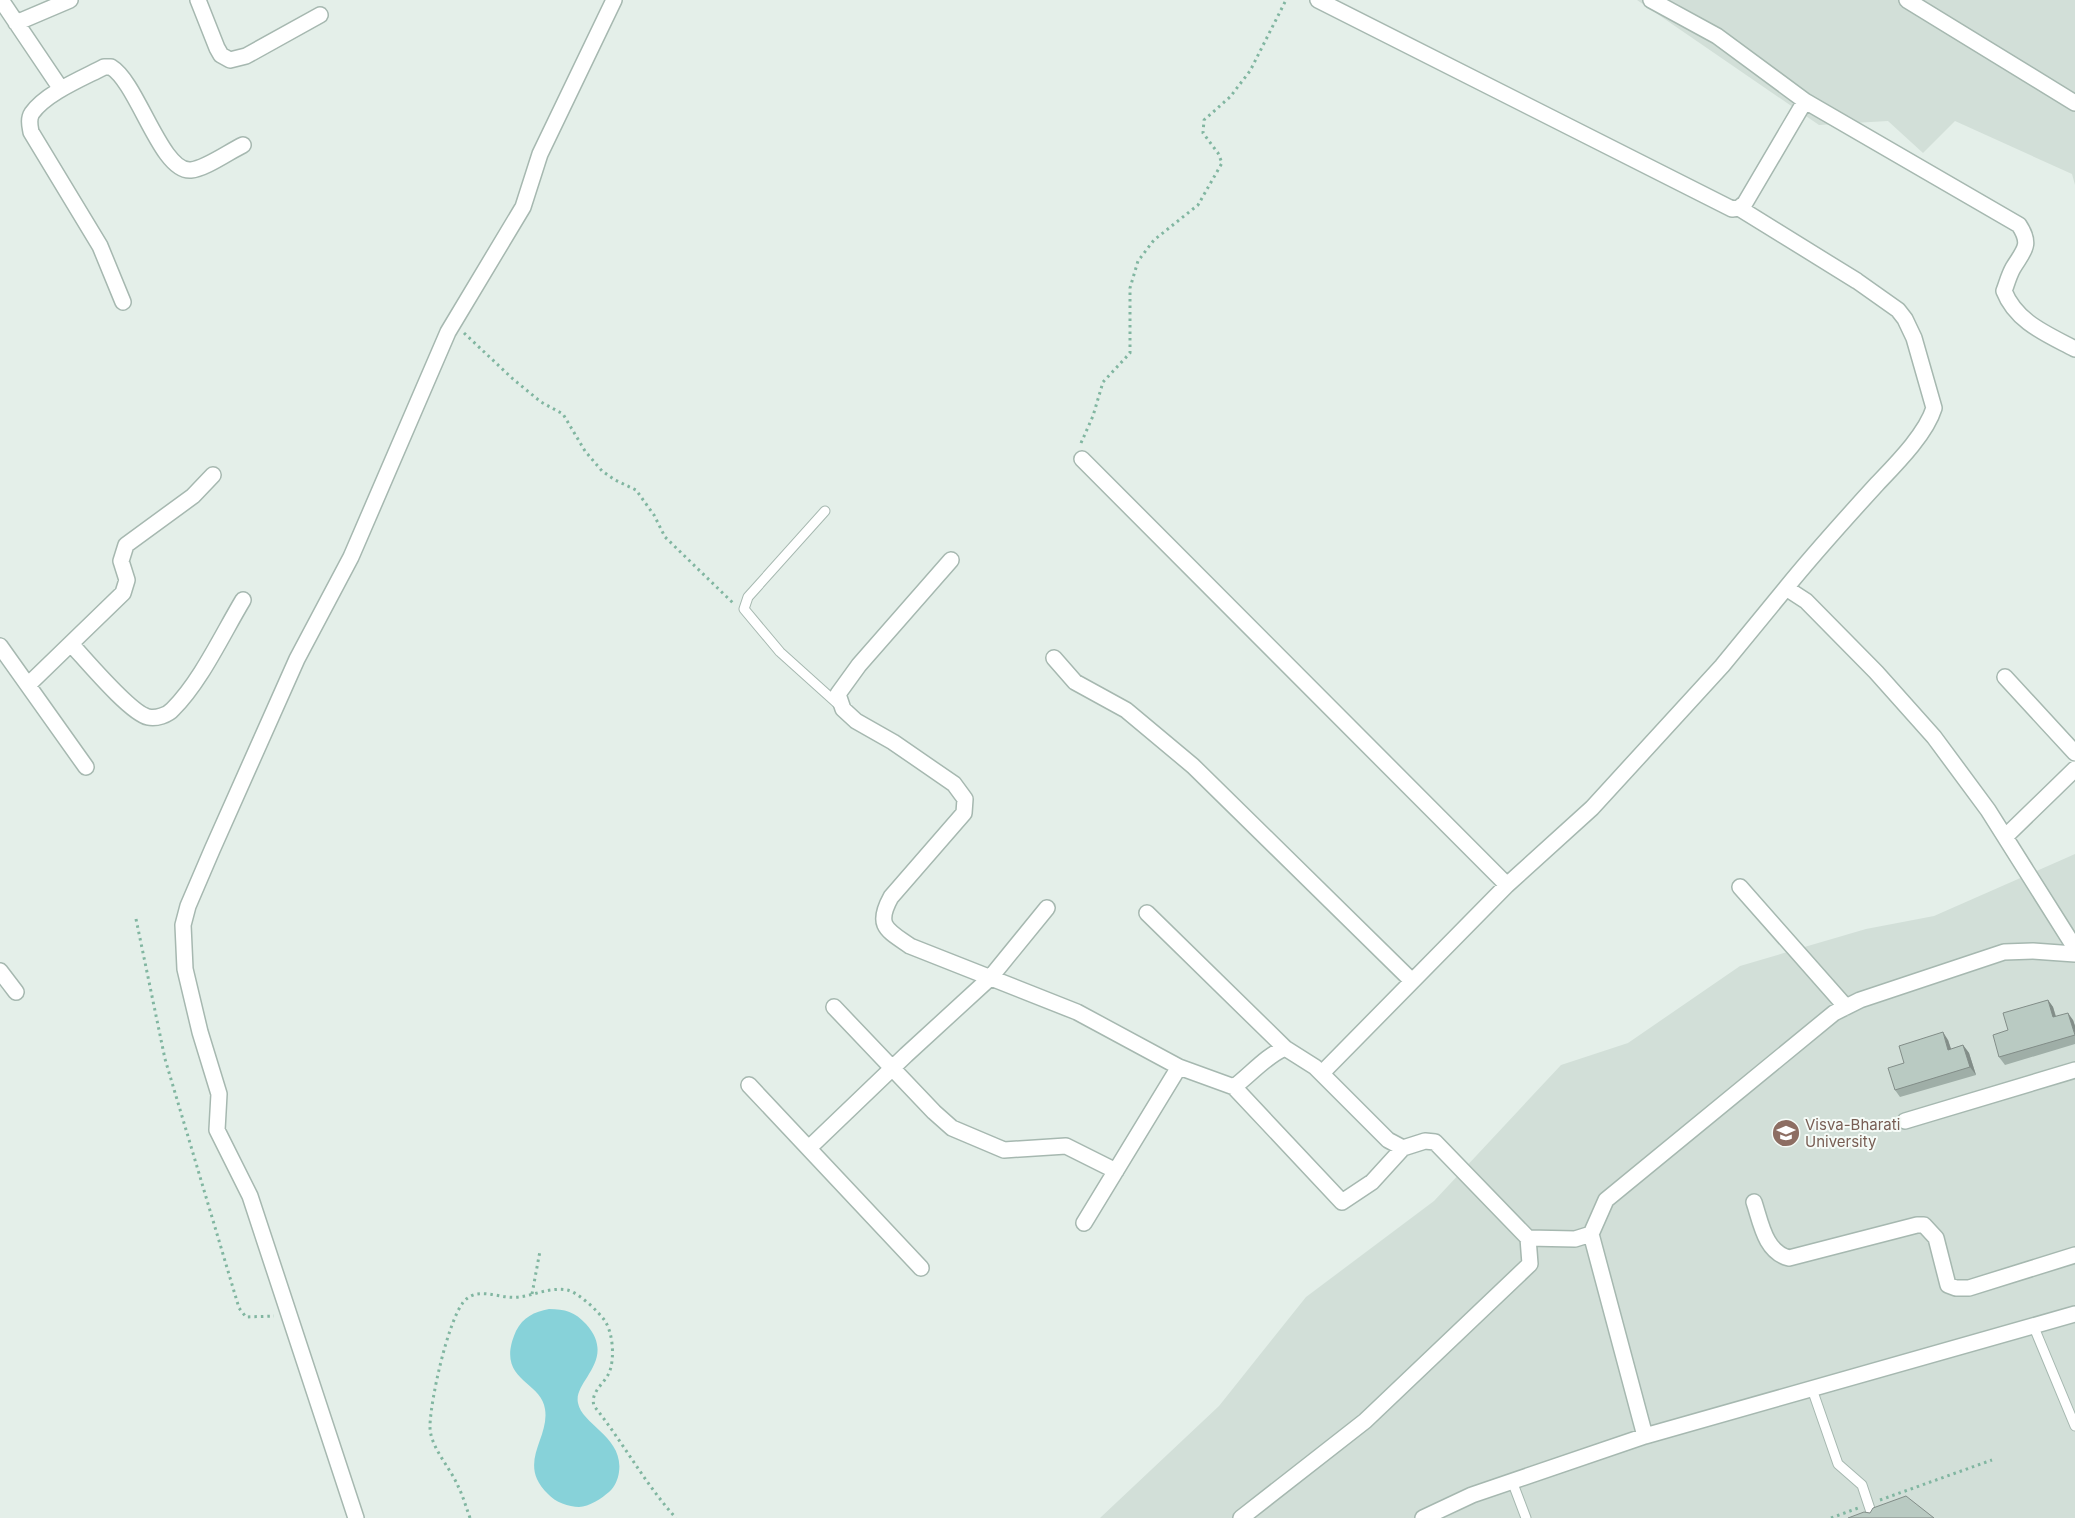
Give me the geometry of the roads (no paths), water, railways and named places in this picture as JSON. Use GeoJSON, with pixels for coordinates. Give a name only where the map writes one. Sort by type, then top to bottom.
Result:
{"type":"FeatureCollection","features":[{"type":"Feature","properties":{"kind":"street"},"geometry":{"type":"LineString","coordinates":[[1,0],[60,89]]}},
{"type":"Feature","properties":{"kind":"street"},"geometry":{"type":"LineString","coordinates":[[16,23],[70,0]]}},
{"type":"Feature","properties":{"kind":"street"},"geometry":{"type":"LineString","coordinates":[[198,0],[217,48],[221,55],[230,60],[246,56],[320,15]]}},
{"type":"Feature","properties":{"kind":"street"},"geometry":{"type":"LineString","coordinates":[[356,1518],[250,1196],[218,1130],[218,1094],[200,1032],[185,969],[183,925],[188,906],[208,858],[297,658],[351,557],[453,323],[523,207],[540,154],[614,0]]}},
{"type":"Feature","properties":{"kind":"street"},"geometry":{"type":"LineString","coordinates":[[1318,0],[1724,206],[1732,209],[1740,208],[1857,281],[1898,310],[1905,319],[1914,338],[1934,408],[1931,418],[1902,456],[1807,562],[1696,696],[1592,808],[1507,885],[1322,1073]]}},
{"type":"Feature","properties":{"kind":"street"},"geometry":{"type":"LineString","coordinates":[[1651,0],[1717,36],[1805,101],[2019,225],[2026,236],[2025,249],[2012,270],[2004,291],[2007,300],[2013,311],[2036,329],[2075,349]]}},
{"type":"Feature","properties":{"kind":"street"},"geometry":{"type":"LineString","coordinates":[[1907,0],[2075,103]]}},
{"type":"Feature","properties":{"kind":"street"},"geometry":{"type":"LineString","coordinates":[[123,302],[100,246],[31,132],[29,123],[31,114],[60,89],[104,67],[111,67],[117,70],[126,82],[169,157],[183,169],[193,170],[243,144]]}},
{"type":"Feature","properties":{"kind":"street"},"geometry":{"type":"LineString","coordinates":[[1740,208],[1752,192],[1805,101]]}},
{"type":"Feature","properties":{"kind":"street"},"geometry":{"type":"LineString","coordinates":[[1082,460],[1507,885]]}},
{"type":"Feature","properties":{"kind":"street"},"geometry":{"type":"LineString","coordinates":[[28,685],[126,588],[127,580],[121,561],[126,545],[193,496],[213,475]]}},
{"type":"Feature","properties":{"kind":"street"},"geometry":{"type":"LineString","coordinates":[[951,560],[844,684],[838,694],[842,709],[856,721],[893,742],[954,784],[965,799],[964,813],[891,897],[883,912],[884,923],[891,933],[910,946],[1077,1012],[1179,1067],[1234,1087],[1342,1202],[1372,1182],[1403,1148],[1424,1141],[1435,1142],[1528,1238],[1530,1264],[1365,1421],[1241,1518]]}},
{"type":"Feature","properties":{"kind":"street"},"geometry":{"type":"LineString","coordinates":[[1786,588],[1806,600],[1876,672],[1934,737],[1988,810],[2075,948]]}},
{"type":"Feature","properties":{"kind":"street"},"geometry":{"type":"LineString","coordinates":[[70,644],[134,710],[148,717],[158,717],[172,711],[194,683],[243,600]]}},
{"type":"Feature","properties":{"kind":"street"},"geometry":{"type":"LineString","coordinates":[[0,646],[86,767]]}},
{"type":"Feature","properties":{"kind":"street"},"geometry":{"type":"LineString","coordinates":[[1054,658],[1076,682],[1126,710],[1193,766],[1412,981]]}},
{"type":"Feature","properties":{"kind":"street"},"geometry":{"type":"LineString","coordinates":[[2005,677],[2075,753]]}},
{"type":"Feature","properties":{"kind":"street"},"geometry":{"type":"LineString","coordinates":[[2005,837],[2075,769]]}},
{"type":"Feature","properties":{"kind":"street"},"geometry":{"type":"LineString","coordinates":[[1740,887],[1846,1007]]}},
{"type":"Feature","properties":{"kind":"street"},"geometry":{"type":"LineString","coordinates":[[809,1148],[990,978],[1047,908]]}},
{"type":"Feature","properties":{"kind":"street"},"geometry":{"type":"LineString","coordinates":[[1147,913],[1285,1048],[1322,1073],[1388,1140],[1403,1148]]}},
{"type":"Feature","properties":{"kind":"street"},"geometry":{"type":"LineString","coordinates":[[1645,1436],[1591,1234],[1606,1200],[1834,1013],[1860,1000],[2004,952],[2034,951],[2075,954]]}},
{"type":"Feature","properties":{"kind":"street"},"geometry":{"type":"LineString","coordinates":[[0,971],[16,992]]}},
{"type":"Feature","properties":{"kind":"street"},"geometry":{"type":"LineString","coordinates":[[834,1007],[934,1112],[952,1128],[969,1137],[1004,1150],[1066,1146],[1116,1170]]}},
{"type":"Feature","properties":{"kind":"street"},"geometry":{"type":"LineString","coordinates":[[1234,1087],[1252,1074],[1275,1052],[1285,1048]]}},
{"type":"Feature","properties":{"kind":"street"},"geometry":{"type":"LineString","coordinates":[[1084,1223],[1179,1067]]}},
{"type":"Feature","properties":{"kind":"street"},"geometry":{"type":"LineString","coordinates":[[1905,1121],[2075,1070]]}},
{"type":"Feature","properties":{"kind":"street"},"geometry":{"type":"LineString","coordinates":[[749,1085],[921,1268]]}},
{"type":"Feature","properties":{"kind":"street"},"geometry":{"type":"LineString","coordinates":[[1754,1202],[1764,1234],[1772,1247],[1781,1256],[1790,1258],[1917,1225],[1924,1225],[1936,1238],[1948,1285],[1956,1288],[1969,1288],[2075,1255]]}},
{"type":"Feature","properties":{"kind":"street"},"geometry":{"type":"LineString","coordinates":[[1528,1238],[1575,1239],[1591,1234]]}},
{"type":"Feature","properties":{"kind":"street"},"geometry":{"type":"LineString","coordinates":[[1423,1518],[1472,1494],[1645,1436],[2075,1314]]}},
{"type":"Feature","properties":{"kind":"lane"},"geometry":{"type":"LineString","coordinates":[[825,511],[748,597],[744,609],[780,652],[842,709]]}},
{"type":"Feature","properties":{"kind":"lane"},"geometry":{"type":"LineString","coordinates":[[2033,1325],[2075,1426]]}},
{"type":"Feature","properties":{"kind":"lane"},"geometry":{"type":"LineString","coordinates":[[1812,1389],[1838,1464],[1862,1485],[1869,1508]]}},
{"type":"Feature","properties":{"kind":"lane"},"geometry":{"type":"LineString","coordinates":[[1512,1481],[1526,1518]]}},
{"type":"Feature","properties":{"kind":"water"},"geometry":{"type":"Polygon","coordinates":[[[549,1309],[574,1314],[586,1324],[595,1337],[598,1348],[596,1359],[578,1395],[578,1403],[581,1411],[609,1441],[619,1460],[619,1475],[613,1488],[599,1499],[583,1507],[558,1502],[539,1483],[534,1461],[543,1431],[545,1409],[542,1399],[514,1370],[511,1360],[511,1348],[519,1326],[529,1316],[549,1309]]]}},
{"type":"Feature","properties":{"kind":"place","name":"Visva-Bharati University"},"geometry":{"type":"Point","coordinates":[1786,1133]}}]}
